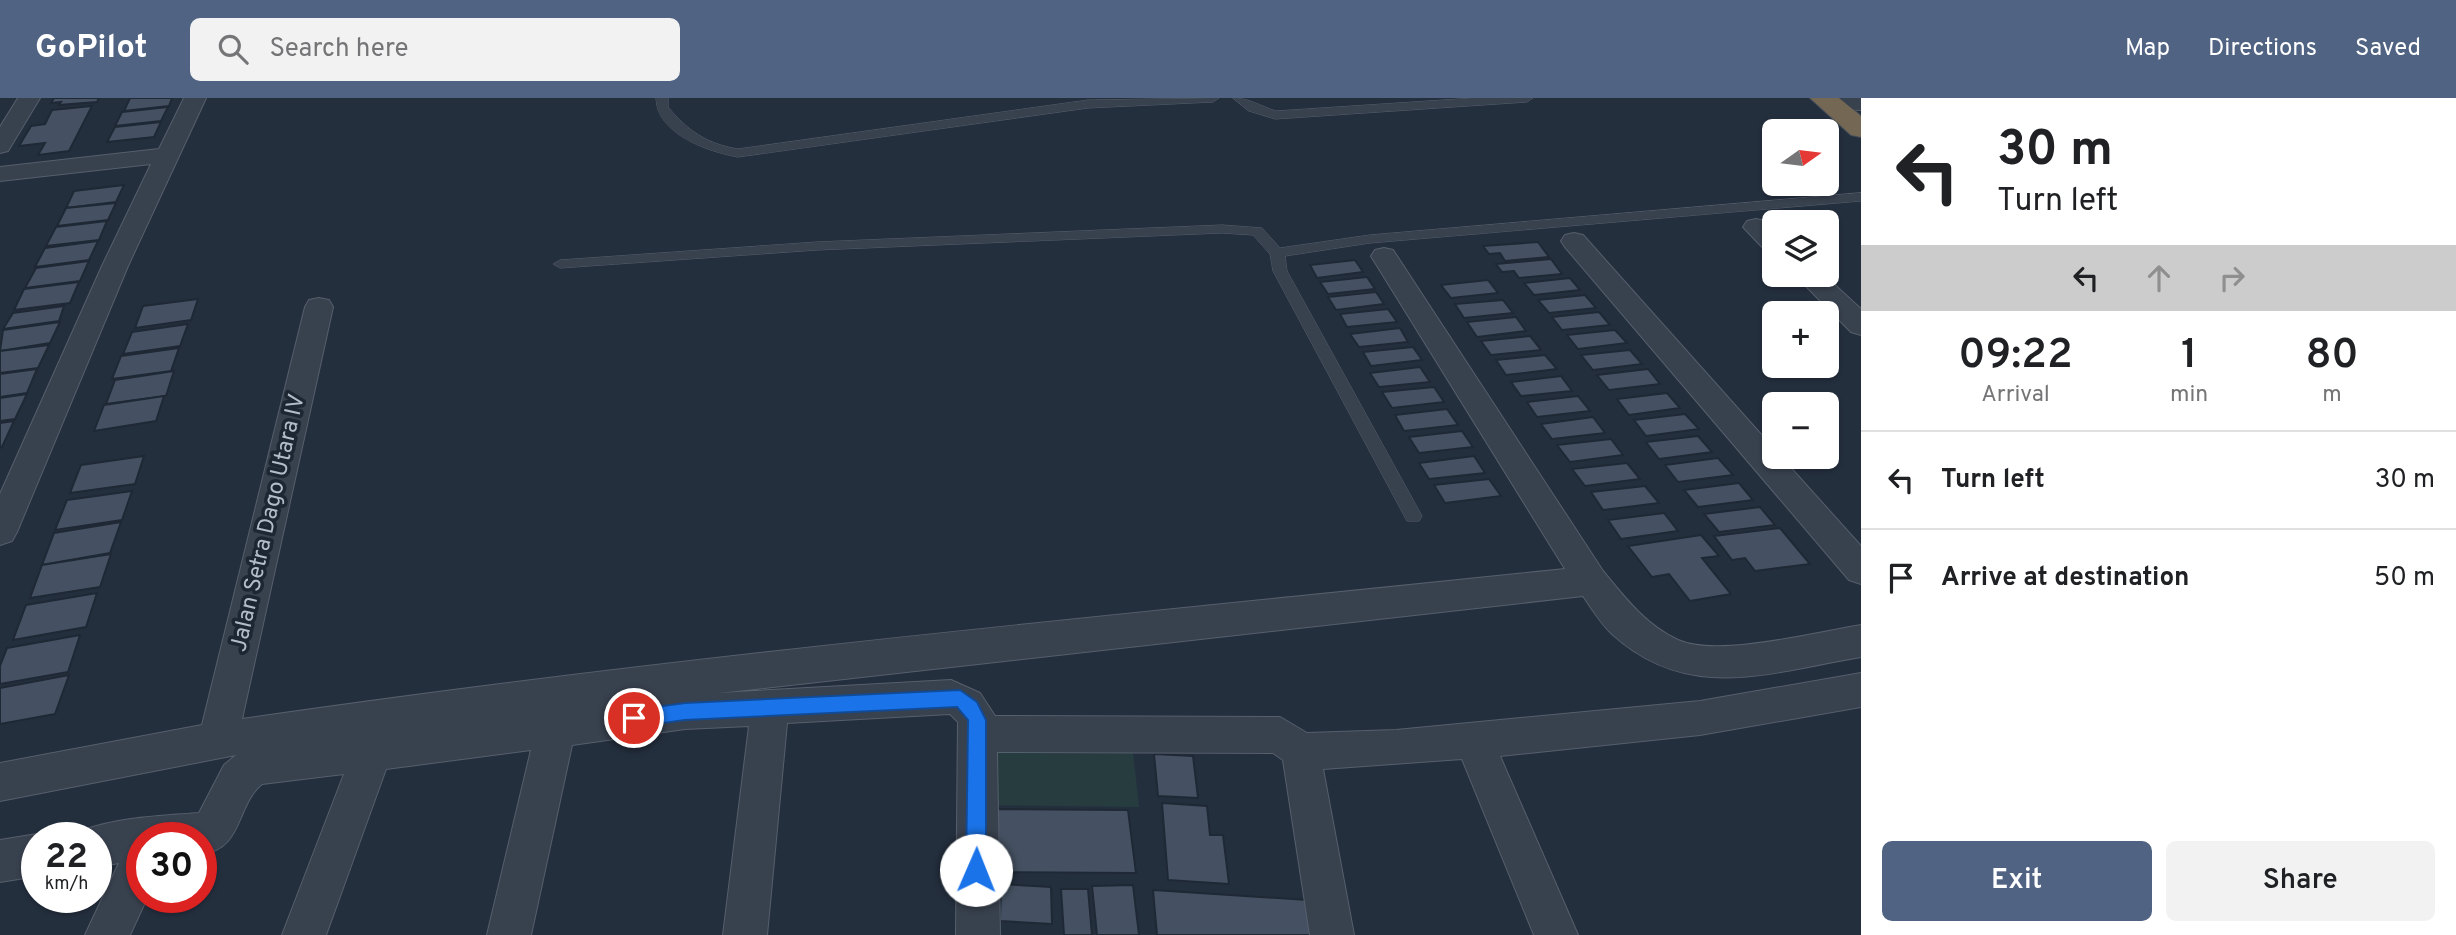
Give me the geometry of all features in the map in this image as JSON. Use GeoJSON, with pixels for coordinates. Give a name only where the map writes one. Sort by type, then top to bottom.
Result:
{"type":"FeatureCollection","features":[{"type":"Feature","properties":{"kind":"highway"},"geometry":{"type":"LineString","coordinates":[[1826,100],[1861,129]]}},
{"type":"Feature","properties":{"kind":"street"},"geometry":{"type":"LineString","coordinates":[[0,146],[29,98]]}},
{"type":"Feature","properties":{"kind":"street"},"geometry":{"type":"LineString","coordinates":[[0,532],[109,278],[195,98]]}},
{"type":"Feature","properties":{"kind":"street"},"geometry":{"type":"LineString","coordinates":[[1826,100],[1861,103]]}},
{"type":"Feature","properties":{"kind":"street"},"geometry":{"type":"LineString","coordinates":[[0,174],[168,155]]}},
{"type":"Feature","properties":{"kind":"street"},"geometry":{"type":"LineString","coordinates":[[1574,241],[1861,570]]}},
{"type":"Feature","properties":{"kind":"street"},"geometry":{"type":"LineString","coordinates":[[1384,256],[1591,581],[1624,623],[1672,656],[1721,664],[1861,640]]}},
{"type":"Feature","properties":{"kind":"street"},"geometry":{"type":"LineString","coordinates":[[1821,287],[1861,325]]}},
{"type":"Feature","properties":{"kind":"street","name":"Jalan Setra Dago Utara IV"},"geometry":{"type":"LineString","coordinates":[[218,740],[319,307]]}},
{"type":"Feature","properties":{"kind":"street"},"geometry":{"type":"LineString","coordinates":[[0,782],[218,740],[388,715],[935,651],[1591,581]]}},
{"type":"Feature","properties":{"kind":"street"},"geometry":{"type":"LineString","coordinates":[[977,734],[1280,735],[1301,751],[1396,748],[1700,718],[1861,690]]}},
{"type":"Feature","properties":{"kind":"street"},"geometry":{"type":"LineString","coordinates":[[217,825],[239,778],[253,766],[372,754],[685,712],[951,697],[960,699],[971,707],[977,720],[978,935]]}},
{"type":"Feature","properties":{"kind":"street"},"geometry":{"type":"LineString","coordinates":[[745,935],[770,707]]}},
{"type":"Feature","properties":{"kind":"street"},"geometry":{"type":"LineString","coordinates":[[509,935],[556,728]]}},
{"type":"Feature","properties":{"kind":"street"},"geometry":{"type":"LineString","coordinates":[[1474,740],[1556,935]]}},
{"type":"Feature","properties":{"kind":"street"},"geometry":{"type":"LineString","coordinates":[[1301,751],[1314,842],[1332,935]]}},
{"type":"Feature","properties":{"kind":"street"},"geometry":{"type":"LineString","coordinates":[[304,935],[372,754]]}},
{"type":"Feature","properties":{"kind":"street"},"geometry":{"type":"LineString","coordinates":[[0,860],[21,857]]}},
{"type":"Feature","properties":{"kind":"street"},"geometry":{"type":"LineString","coordinates":[[107,935],[126,891]]}},
{"type":"Feature","properties":{"kind":"lane"},"geometry":{"type":"LineString","coordinates":[[662,98],[662,108],[692,140],[712,150],[738,153],[1088,104],[1213,98]]}},
{"type":"Feature","properties":{"kind":"lane"},"geometry":{"type":"LineString","coordinates":[[1239,98],[1253,108],[1275,115],[1527,98]]}},
{"type":"Feature","properties":{"kind":"lane"},"geometry":{"type":"LineString","coordinates":[[1277,254],[1370,239],[1861,197]]}},
{"type":"Feature","properties":{"kind":"lane"},"geometry":{"type":"LineString","coordinates":[[560,264],[817,246],[1222,229],[1257,231],[1277,254],[1280,271],[1413,516]]}},
{"type":"Feature","properties":{"kind":"green space"},"geometry":{"type":"Polygon","coordinates":[[[986,741],[1132,742],[1139,807],[987,805],[986,741]]]}},
{"type":"Feature","properties":{"kind":"building"},"geometry":{"type":"Polygon","coordinates":[[[54,98],[99,98],[97,102],[59,105],[61,102],[51,103],[54,98]]]}},
{"type":"Feature","properties":{"kind":"building"},"geometry":{"type":"Polygon","coordinates":[[[130,98],[172,98],[169,106],[124,111],[130,98]]]}},
{"type":"Feature","properties":{"kind":"building"},"geometry":{"type":"Polygon","coordinates":[[[92,106],[69,151],[38,155],[45,143],[19,146],[31,126],[45,124],[52,110],[92,106]]]}},
{"type":"Feature","properties":{"kind":"building"},"geometry":{"type":"Polygon","coordinates":[[[168,107],[161,121],[115,126],[122,112],[168,107]]]}},
{"type":"Feature","properties":{"kind":"building"},"geometry":{"type":"Polygon","coordinates":[[[161,122],[154,137],[107,142],[115,127],[161,122]]]}},
{"type":"Feature","properties":{"kind":"building"},"geometry":{"type":"Polygon","coordinates":[[[124,185],[116,202],[66,208],[74,191],[124,185]]]}},
{"type":"Feature","properties":{"kind":"building"},"geometry":{"type":"Polygon","coordinates":[[[116,203],[108,220],[57,226],[66,208],[116,203]]]}},
{"type":"Feature","properties":{"kind":"building"},"geometry":{"type":"Polygon","coordinates":[[[107,221],[99,240],[46,246],[56,227],[107,221]]]}},
{"type":"Feature","properties":{"kind":"building"},"geometry":{"type":"Polygon","coordinates":[[[98,241],[89,260],[35,267],[45,248],[98,241]]]}},
{"type":"Feature","properties":{"kind":"building"},"geometry":{"type":"Polygon","coordinates":[[[1538,242],[1549,257],[1505,261],[1500,253],[1489,254],[1483,246],[1538,242]]]}},
{"type":"Feature","properties":{"kind":"building"},"geometry":{"type":"Polygon","coordinates":[[[1551,259],[1562,274],[1519,278],[1514,271],[1502,272],[1496,264],[1551,259]]]}},
{"type":"Feature","properties":{"kind":"building"},"geometry":{"type":"Polygon","coordinates":[[[1355,260],[1363,272],[1317,278],[1310,265],[1355,260]]]}},
{"type":"Feature","properties":{"kind":"building"},"geometry":{"type":"Polygon","coordinates":[[[89,261],[80,281],[25,288],[36,268],[89,261]]]}},
{"type":"Feature","properties":{"kind":"building"},"geometry":{"type":"Polygon","coordinates":[[[1367,277],[1375,289],[1328,294],[1320,282],[1367,277]]]}},
{"type":"Feature","properties":{"kind":"building"},"geometry":{"type":"Polygon","coordinates":[[[1570,278],[1580,290],[1534,295],[1524,283],[1570,278]]]}},
{"type":"Feature","properties":{"kind":"building"},"geometry":{"type":"Polygon","coordinates":[[[1488,280],[1498,293],[1451,298],[1441,285],[1488,280]]]}},
{"type":"Feature","properties":{"kind":"building"},"geometry":{"type":"Polygon","coordinates":[[[79,282],[70,303],[14,310],[24,289],[79,282]]]}},
{"type":"Feature","properties":{"kind":"building"},"geometry":{"type":"Polygon","coordinates":[[[1376,292],[1384,304],[1336,310],[1328,297],[1376,292]]]}},
{"type":"Feature","properties":{"kind":"building"},"geometry":{"type":"Polygon","coordinates":[[[1585,295],[1596,308],[1549,313],[1538,300],[1585,295]]]}},
{"type":"Feature","properties":{"kind":"building"},"geometry":{"type":"Polygon","coordinates":[[[198,299],[191,320],[135,328],[143,306],[198,299]]]}},
{"type":"Feature","properties":{"kind":"building"},"geometry":{"type":"Polygon","coordinates":[[[1503,300],[1513,313],[1464,318],[1455,304],[1503,300]]]}},
{"type":"Feature","properties":{"kind":"building"},"geometry":{"type":"Polygon","coordinates":[[[64,306],[59,321],[3,329],[13,313],[64,306]]]}},
{"type":"Feature","properties":{"kind":"building"},"geometry":{"type":"Polygon","coordinates":[[[1388,309],[1397,322],[1347,327],[1340,314],[1388,309]]]}},
{"type":"Feature","properties":{"kind":"building"},"geometry":{"type":"Polygon","coordinates":[[[1599,312],[1610,325],[1562,330],[1552,317],[1599,312]]]}},
{"type":"Feature","properties":{"kind":"building"},"geometry":{"type":"Polygon","coordinates":[[[1516,317],[1526,331],[1477,337],[1467,322],[1516,317]]]}},
{"type":"Feature","properties":{"kind":"building"},"geometry":{"type":"Polygon","coordinates":[[[60,322],[50,343],[0,351],[3,330],[60,322]]]}},
{"type":"Feature","properties":{"kind":"building"},"geometry":{"type":"Polygon","coordinates":[[[188,324],[180,346],[123,354],[132,332],[188,324]]]}},
{"type":"Feature","properties":{"kind":"building"},"geometry":{"type":"Polygon","coordinates":[[[1400,328],[1408,342],[1359,347],[1350,334],[1400,328]]]}},
{"type":"Feature","properties":{"kind":"building"},"geometry":{"type":"Polygon","coordinates":[[[1615,330],[1627,343],[1578,349],[1567,335],[1615,330]]]}},
{"type":"Feature","properties":{"kind":"building"},"geometry":{"type":"Polygon","coordinates":[[[1530,336],[1541,350],[1491,355],[1481,341],[1530,336]]]}},
{"type":"Feature","properties":{"kind":"building"},"geometry":{"type":"Polygon","coordinates":[[[49,345],[38,368],[0,373],[0,351],[49,345]]]}},
{"type":"Feature","properties":{"kind":"building"},"geometry":{"type":"Polygon","coordinates":[[[1413,347],[1422,360],[1371,366],[1363,352],[1413,347]]]}},
{"type":"Feature","properties":{"kind":"building"},"geometry":{"type":"Polygon","coordinates":[[[179,348],[171,371],[112,379],[121,356],[179,348]]]}},
{"type":"Feature","properties":{"kind":"building"},"geometry":{"type":"Polygon","coordinates":[[[1630,350],[1642,364],[1593,370],[1581,355],[1630,350]]]}},
{"type":"Feature","properties":{"kind":"building"},"geometry":{"type":"Polygon","coordinates":[[[1545,355],[1557,369],[1506,375],[1496,360],[1545,355]]]}},
{"type":"Feature","properties":{"kind":"building"},"geometry":{"type":"Polygon","coordinates":[[[1420,367],[1430,382],[1379,387],[1370,373],[1420,367]]]}},
{"type":"Feature","properties":{"kind":"building"},"geometry":{"type":"Polygon","coordinates":[[[37,369],[27,393],[0,397],[0,374],[37,369]]]}},
{"type":"Feature","properties":{"kind":"building"},"geometry":{"type":"Polygon","coordinates":[[[1648,369],[1660,384],[1609,390],[1597,375],[1648,369]]]}},
{"type":"Feature","properties":{"kind":"building"},"geometry":{"type":"Polygon","coordinates":[[[174,371],[166,396],[106,404],[115,380],[174,371]]]}},
{"type":"Feature","properties":{"kind":"building"},"geometry":{"type":"Polygon","coordinates":[[[1561,376],[1572,391],[1521,396],[1511,382],[1561,376]]]}},
{"type":"Feature","properties":{"kind":"building"},"geometry":{"type":"Polygon","coordinates":[[[1434,387],[1444,402],[1392,408],[1382,392],[1434,387]]]}},
{"type":"Feature","properties":{"kind":"building"},"geometry":{"type":"Polygon","coordinates":[[[1667,393],[1680,408],[1629,415],[1617,399],[1667,393]]]}},
{"type":"Feature","properties":{"kind":"building"},"geometry":{"type":"Polygon","coordinates":[[[27,394],[15,419],[0,421],[0,398],[27,394]]]}},
{"type":"Feature","properties":{"kind":"building"},"geometry":{"type":"Polygon","coordinates":[[[164,396],[156,421],[94,431],[104,405],[164,396]]]}},
{"type":"Feature","properties":{"kind":"building"},"geometry":{"type":"Polygon","coordinates":[[[1578,396],[1590,411],[1537,417],[1527,402],[1578,396]]]}},
{"type":"Feature","properties":{"kind":"building"},"geometry":{"type":"Polygon","coordinates":[[[1447,409],[1458,425],[1404,431],[1395,415],[1447,409]]]}},
{"type":"Feature","properties":{"kind":"building"},"geometry":{"type":"Polygon","coordinates":[[[1685,414],[1699,429],[1646,436],[1634,420],[1685,414]]]}},
{"type":"Feature","properties":{"kind":"building"},"geometry":{"type":"Polygon","coordinates":[[[1593,417],[1605,433],[1552,439],[1541,424],[1593,417]]]}},
{"type":"Feature","properties":{"kind":"building"},"geometry":{"type":"Polygon","coordinates":[[[14,421],[2,447],[0,448],[0,423],[14,421]]]}},
{"type":"Feature","properties":{"kind":"building"},"geometry":{"type":"Polygon","coordinates":[[[1462,431],[1473,447],[1419,453],[1409,437],[1462,431]]]}},
{"type":"Feature","properties":{"kind":"building"},"geometry":{"type":"Polygon","coordinates":[[[1698,436],[1712,452],[1659,459],[1646,442],[1698,436]]]}},
{"type":"Feature","properties":{"kind":"building"},"geometry":{"type":"Polygon","coordinates":[[[1611,439],[1623,455],[1570,462],[1557,445],[1611,439]]]}},
{"type":"Feature","properties":{"kind":"building"},"geometry":{"type":"Polygon","coordinates":[[[144,456],[135,484],[70,493],[81,465],[144,456]]]}},
{"type":"Feature","properties":{"kind":"building"},"geometry":{"type":"Polygon","coordinates":[[[1474,456],[1485,473],[1429,479],[1419,463],[1474,456]]]}},
{"type":"Feature","properties":{"kind":"building"},"geometry":{"type":"Polygon","coordinates":[[[1718,458],[1733,475],[1678,482],[1665,465],[1718,458]]]}},
{"type":"Feature","properties":{"kind":"building"},"geometry":{"type":"Polygon","coordinates":[[[1627,463],[1640,479],[1585,486],[1572,469],[1627,463]]]}},
{"type":"Feature","properties":{"kind":"building"},"geometry":{"type":"Polygon","coordinates":[[[1489,479],[1501,496],[1445,503],[1434,485],[1489,479]]]}},
{"type":"Feature","properties":{"kind":"building"},"geometry":{"type":"Polygon","coordinates":[[[1739,483],[1753,500],[1698,507],[1684,490],[1739,483]]]}},
{"type":"Feature","properties":{"kind":"building"},"geometry":{"type":"Polygon","coordinates":[[[1645,486],[1659,503],[1603,510],[1591,492],[1645,486]]]}},
{"type":"Feature","properties":{"kind":"building"},"geometry":{"type":"Polygon","coordinates":[[[132,491],[122,520],[55,530],[67,500],[132,491]]]}},
{"type":"Feature","properties":{"kind":"building"},"geometry":{"type":"Polygon","coordinates":[[[1760,507],[1775,525],[1719,532],[1704,514],[1760,507]]]}},
{"type":"Feature","properties":{"kind":"building"},"geometry":{"type":"Polygon","coordinates":[[[1664,513],[1678,531],[1621,539],[1608,520],[1664,513]]]}},
{"type":"Feature","properties":{"kind":"building"},"geometry":{"type":"Polygon","coordinates":[[[121,522],[110,553],[42,565],[54,533],[121,522]]]}},
{"type":"Feature","properties":{"kind":"building"},"geometry":{"type":"Polygon","coordinates":[[[1780,528],[1810,564],[1755,571],[1745,558],[1732,560],[1714,536],[1780,528]]]}},
{"type":"Feature","properties":{"kind":"building"},"geometry":{"type":"Polygon","coordinates":[[[1701,535],[1719,556],[1702,558],[1731,594],[1690,601],[1669,574],[1652,577],[1628,546],[1701,535]]]}},
{"type":"Feature","properties":{"kind":"building"},"geometry":{"type":"Polygon","coordinates":[[[111,554],[100,587],[30,598],[42,565],[111,554]]]}},
{"type":"Feature","properties":{"kind":"building"},"geometry":{"type":"Polygon","coordinates":[[[97,593],[86,627],[13,640],[26,605],[97,593]]]}},
{"type":"Feature","properties":{"kind":"building"},"geometry":{"type":"Polygon","coordinates":[[[80,635],[68,672],[0,684],[0,666],[7,648],[80,635]]]}},
{"type":"Feature","properties":{"kind":"building"},"geometry":{"type":"Polygon","coordinates":[[[69,675],[55,714],[0,724],[0,688],[69,675]]]}},
{"type":"Feature","properties":{"kind":"building"},"geometry":{"type":"Polygon","coordinates":[[[1154,754],[1193,756],[1198,798],[1158,796],[1154,754]]]}},
{"type":"Feature","properties":{"kind":"building"},"geometry":{"type":"Polygon","coordinates":[[[1162,803],[1207,806],[1210,835],[1223,835],[1229,884],[1168,880],[1162,803]]]}},
{"type":"Feature","properties":{"kind":"building"},"geometry":{"type":"Polygon","coordinates":[[[986,809],[1128,810],[1136,873],[988,872],[986,809]]]}},
{"type":"Feature","properties":{"kind":"building"},"geometry":{"type":"Polygon","coordinates":[[[1001,884],[1051,887],[1052,924],[1000,921],[1001,884]]]}},
{"type":"Feature","properties":{"kind":"building"},"geometry":{"type":"Polygon","coordinates":[[[1133,885],[1139,935],[1097,935],[1092,886],[1133,885]]]}},
{"type":"Feature","properties":{"kind":"building"},"geometry":{"type":"Polygon","coordinates":[[[1061,889],[1088,889],[1092,935],[1064,935],[1061,889]]]}},
{"type":"Feature","properties":{"kind":"building"},"geometry":{"type":"Polygon","coordinates":[[[1153,890],[1308,900],[1314,935],[1157,935],[1153,890]]]}},
{"type":"Feature","properties":{"kind":"route"},"geometry":{"type":"LineString","coordinates":[[634,718],[685,712],[951,697],[960,699],[971,707],[977,720],[976,870]]}}]}
